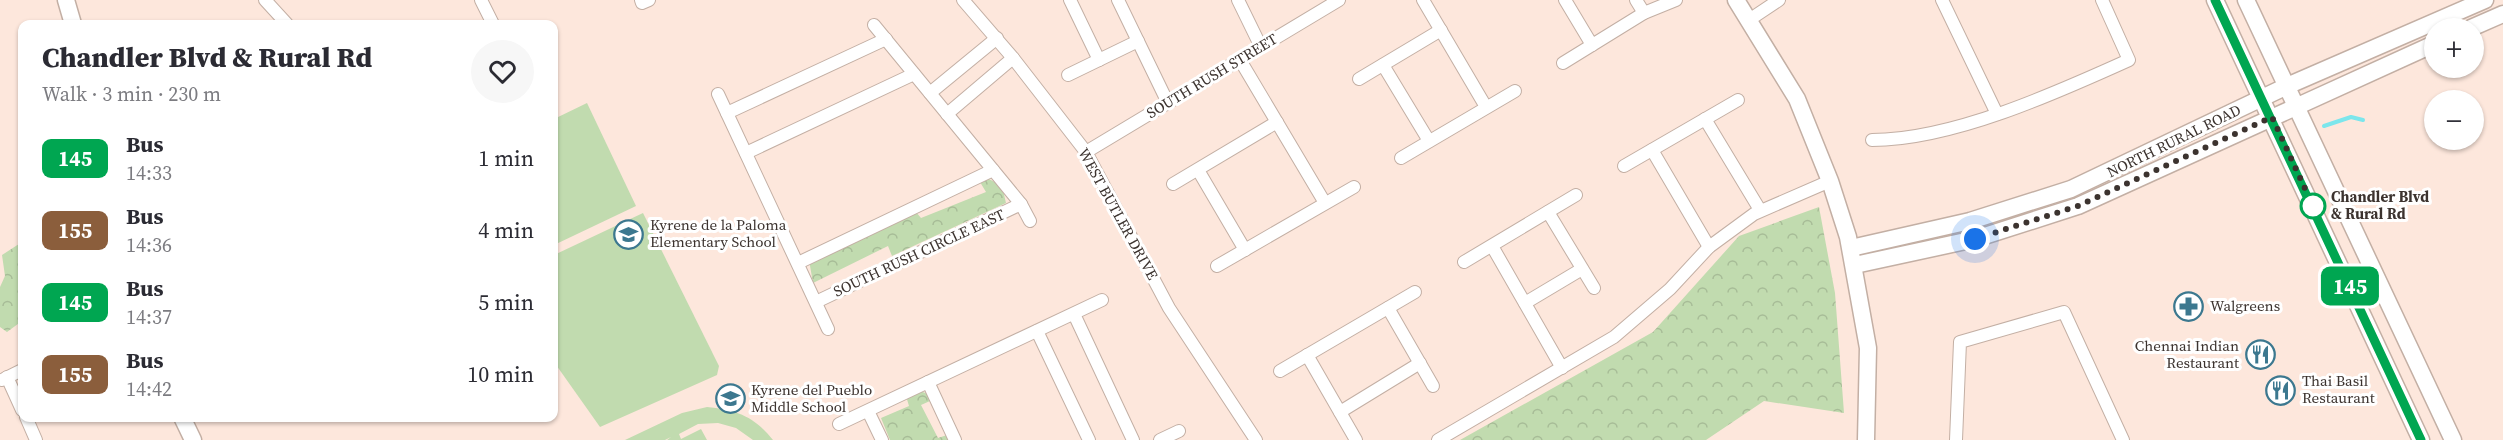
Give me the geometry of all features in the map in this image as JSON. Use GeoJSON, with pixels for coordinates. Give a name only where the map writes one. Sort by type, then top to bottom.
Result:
{"type":"FeatureCollection","features":[{"type":"Feature","properties":{"kind":"main road"},"geometry":{"type":"LineString","coordinates":[[66,0],[72,20]]}},
{"type":"Feature","properties":{"kind":"main road"},"geometry":{"type":"LineString","coordinates":[[1736,0],[1797,99],[1830,181],[1851,248],[1868,348],[1866,440]]}},
{"type":"Feature","properties":{"kind":"main road"},"geometry":{"type":"LineString","coordinates":[[2215,0],[2272,117],[2419,436],[2443,420]]}},
{"type":"Feature","properties":{"kind":"main road"},"geometry":{"type":"LineString","coordinates":[[2246,0],[2453,440]]}},
{"type":"Feature","properties":{"kind":"main road","name":"NORTH RURAL ROAD"},"geometry":{"type":"LineString","coordinates":[[1851,248],[2004,212],[2071,189],[2287,86],[2485,0]]}},
{"type":"Feature","properties":{"kind":"main road"},"geometry":{"type":"LineString","coordinates":[[2484,22],[2503,14]]}},
{"type":"Feature","properties":{"kind":"main road","name":"NORTH RURAL ROAD"},"geometry":{"type":"LineString","coordinates":[[1854,265],[1985,236],[2045,218],[2116,190],[2296,105],[2424,48]]}},
{"type":"Feature","properties":{"kind":"main road"},"geometry":{"type":"LineString","coordinates":[[2108,173],[2116,190]]}},
{"type":"Feature","properties":{"kind":"main road"},"geometry":{"type":"LineString","coordinates":[[185,422],[194,440]]}},
{"type":"Feature","properties":{"kind":"street"},"geometry":{"type":"LineString","coordinates":[[265,0],[283,20]]}},
{"type":"Feature","properties":{"kind":"street"},"geometry":{"type":"LineString","coordinates":[[481,0],[491,20]]}},
{"type":"Feature","properties":{"kind":"street","name":"WEST BUTLER DRIVE"},"geometry":{"type":"LineString","coordinates":[[963,0],[1013,58],[1086,152],[1169,308],[1256,440]]}},
{"type":"Feature","properties":{"kind":"street"},"geometry":{"type":"LineString","coordinates":[[1070,0],[1099,60]]}},
{"type":"Feature","properties":{"kind":"street"},"geometry":{"type":"LineString","coordinates":[[1118,0],[1168,103]]}},
{"type":"Feature","properties":{"kind":"street"},"geometry":{"type":"LineString","coordinates":[[1238,0],[1261,47]]}},
{"type":"Feature","properties":{"kind":"street","name":"SOUTH RUSH STREET"},"geometry":{"type":"LineString","coordinates":[[1086,152],[1339,0]]}},
{"type":"Feature","properties":{"kind":"street"},"geometry":{"type":"LineString","coordinates":[[1423,0],[1486,107]]}},
{"type":"Feature","properties":{"kind":"street"},"geometry":{"type":"LineString","coordinates":[[1565,0],[1592,45]]}},
{"type":"Feature","properties":{"kind":"street"},"geometry":{"type":"LineString","coordinates":[[1636,0],[1644,13]]}},
{"type":"Feature","properties":{"kind":"street"},"geometry":{"type":"LineString","coordinates":[[1563,63],[1644,13],[1676,0]]}},
{"type":"Feature","properties":{"kind":"street"},"geometry":{"type":"LineString","coordinates":[[1749,20],[1779,0]]}},
{"type":"Feature","properties":{"kind":"street"},"geometry":{"type":"LineString","coordinates":[[1942,0],[1997,114]]}},
{"type":"Feature","properties":{"kind":"street"},"geometry":{"type":"LineString","coordinates":[[1872,140],[1892,140],[1923,135],[1997,114],[2071,86],[2129,60],[2102,0]]}},
{"type":"Feature","properties":{"kind":"street","name":"SOUTH RUSH CIRCLE EAST"},"geometry":{"type":"LineString","coordinates":[[874,25],[1021,204],[1030,221]]}},
{"type":"Feature","properties":{"kind":"street"},"geometry":{"type":"LineString","coordinates":[[1359,79],[1441,30]]}},
{"type":"Feature","properties":{"kind":"street"},"geometry":{"type":"LineString","coordinates":[[727,114],[886,39]]}},
{"type":"Feature","properties":{"kind":"street"},"geometry":{"type":"LineString","coordinates":[[930,93],[997,39]]}},
{"type":"Feature","properties":{"kind":"street"},"geometry":{"type":"LineString","coordinates":[[1068,75],[1138,41]]}},
{"type":"Feature","properties":{"kind":"street"},"geometry":{"type":"LineString","coordinates":[[947,114],[1013,58]]}},
{"type":"Feature","properties":{"kind":"street"},"geometry":{"type":"LineString","coordinates":[[1240,60],[1325,203]]}},
{"type":"Feature","properties":{"kind":"street"},"geometry":{"type":"LineString","coordinates":[[1383,65],[1429,141]]}},
{"type":"Feature","properties":{"kind":"street"},"geometry":{"type":"LineString","coordinates":[[746,153],[914,74]]}},
{"type":"Feature","properties":{"kind":"street"},"geometry":{"type":"LineString","coordinates":[[1401,158],[1515,91]]}},
{"type":"Feature","properties":{"kind":"street","name":"SOUTH RUSH CIRCLE EAST"},"geometry":{"type":"LineString","coordinates":[[718,94],[828,329]]}},
{"type":"Feature","properties":{"kind":"street"},"geometry":{"type":"LineString","coordinates":[[1624,166],[1738,100]]}},
{"type":"Feature","properties":{"kind":"street"},"geometry":{"type":"LineString","coordinates":[[1705,119],[1760,210]]}},
{"type":"Feature","properties":{"kind":"street"},"geometry":{"type":"LineString","coordinates":[[1173,184],[1276,122]]}},
{"type":"Feature","properties":{"kind":"street"},"geometry":{"type":"LineString","coordinates":[[1652,150],[1709,247]]}},
{"type":"Feature","properties":{"kind":"street"},"geometry":{"type":"LineString","coordinates":[[798,263],[993,170]]}},
{"type":"Feature","properties":{"kind":"street"},"geometry":{"type":"LineString","coordinates":[[1198,170],[1245,250]]}},
{"type":"Feature","properties":{"kind":"street"},"geometry":{"type":"LineString","coordinates":[[1438,440],[1614,337],[1670,288],[1727,231],[1760,210],[1830,181]]}},
{"type":"Feature","properties":{"kind":"street"},"geometry":{"type":"LineString","coordinates":[[1217,267],[1354,187]]}},
{"type":"Feature","properties":{"kind":"street"},"geometry":{"type":"LineString","coordinates":[[1464,262],[1576,195]]}},
{"type":"Feature","properties":{"kind":"street","name":"SOUTH RUSH CIRCLE EAST"},"geometry":{"type":"LineString","coordinates":[[816,302],[1021,204]]}},
{"type":"Feature","properties":{"kind":"street"},"geometry":{"type":"LineString","coordinates":[[1548,212],[1594,288]]}},
{"type":"Feature","properties":{"kind":"street"},"geometry":{"type":"LineString","coordinates":[[1492,246],[1562,368]]}},
{"type":"Feature","properties":{"kind":"street"},"geometry":{"type":"LineString","coordinates":[[1525,303],[1582,269]]}},
{"type":"Feature","properties":{"kind":"street"},"geometry":{"type":"LineString","coordinates":[[1280,371],[1415,292]]}},
{"type":"Feature","properties":{"kind":"street"},"geometry":{"type":"LineString","coordinates":[[839,424],[1102,300]]}},
{"type":"Feature","properties":{"kind":"street"},"geometry":{"type":"LineString","coordinates":[[1388,308],[1434,386]]}},
{"type":"Feature","properties":{"kind":"street"},"geometry":{"type":"LineString","coordinates":[[1956,440],[1960,342],[2064,312],[2123,440]]}},
{"type":"Feature","properties":{"kind":"street"},"geometry":{"type":"LineString","coordinates":[[1074,314],[1132,440]]}},
{"type":"Feature","properties":{"kind":"street"},"geometry":{"type":"LineString","coordinates":[[1037,331],[1089,440]]}},
{"type":"Feature","properties":{"kind":"street"},"geometry":{"type":"LineString","coordinates":[[1307,355],[1356,440]]}},
{"type":"Feature","properties":{"kind":"street"},"geometry":{"type":"LineString","coordinates":[[1340,412],[1420,363]]}},
{"type":"Feature","properties":{"kind":"street"},"geometry":{"type":"LineString","coordinates":[[18,372],[4,379],[18,403]]}},
{"type":"Feature","properties":{"kind":"street"},"geometry":{"type":"LineString","coordinates":[[928,382],[956,440]]}},
{"type":"Feature","properties":{"kind":"street"},"geometry":{"type":"LineString","coordinates":[[868,411],[882,440]]}},
{"type":"Feature","properties":{"kind":"street"},"geometry":{"type":"LineString","coordinates":[[28,422],[36,440]]}},
{"type":"Feature","properties":{"kind":"street"},"geometry":{"type":"LineString","coordinates":[[1160,440],[1179,431]]}},
{"type":"Feature","properties":{"kind":"green space"},"geometry":{"type":"Polygon","coordinates":[[[587,103],[636,206],[558,243],[558,117],[587,103]]]}},
{"type":"Feature","properties":{"kind":"green space"},"geometry":{"type":"Polygon","coordinates":[[[989,179],[1002,186],[1006,203],[892,256],[888,246],[813,283],[809,260],[916,212],[921,218],[986,192],[980,182],[989,179]]]}},
{"type":"Feature","properties":{"kind":"green space"},"geometry":{"type":"Polygon","coordinates":[[[1819,207],[1835,293],[1844,413],[1764,401],[1706,440],[1460,440],[1653,332],[1739,236],[1819,207]]]}},
{"type":"Feature","properties":{"kind":"green space"},"geometry":{"type":"Polygon","coordinates":[[[643,213],[719,366],[717,375],[600,427],[558,368],[558,253],[643,213]]]}},
{"type":"Feature","properties":{"kind":"green space"},"geometry":{"type":"Polygon","coordinates":[[[18,245],[18,324],[7,332],[0,327],[0,287],[5,276],[2,255],[18,245]]]}},
{"type":"Feature","properties":{"kind":"green space"},"geometry":{"type":"Polygon","coordinates":[[[918,390],[930,395],[930,401],[921,405],[938,438],[947,435],[949,440],[890,440],[881,418],[909,406],[906,396],[918,390]]]}},
{"type":"Feature","properties":{"kind":"green space"},"geometry":{"type":"Polygon","coordinates":[[[707,407],[736,412],[744,416],[759,425],[773,440],[753,440],[736,428],[718,423],[698,424],[679,434],[681,439],[701,429],[707,440],[667,440],[671,437],[665,440],[625,440],[682,413],[707,407]]]}},
{"type":"Feature","properties":{"kind":"waterway"},"geometry":{"type":"LineString","coordinates":[[2324,126],[2351,117],[2363,120]]}},
{"type":"Feature","properties":{"kind":"bus line","name":"145"},"geometry":{"type":"LineString","coordinates":[[2215,0],[2263,98],[2421,440]]}},
{"type":"Feature","properties":{"kind":"place","name":"Chandler Blvd & Rural Rd"},"geometry":{"type":"Point","coordinates":[2313,206]}},
{"type":"Feature","properties":{"kind":"place","name":"Kyrene de la Paloma Elementary School"},"geometry":{"type":"Point","coordinates":[629,234]}},
{"type":"Feature","properties":{"kind":"place","name":"Walgreens"},"geometry":{"type":"Point","coordinates":[2189,306]}},
{"type":"Feature","properties":{"kind":"place","name":"Chennai Indian Restaurant"},"geometry":{"type":"Point","coordinates":[2260,355]}},
{"type":"Feature","properties":{"kind":"place","name":"Thai Basil Restaurant"},"geometry":{"type":"Point","coordinates":[2281,390]}},
{"type":"Feature","properties":{"kind":"place","name":"Kyrene del Pueblo Middle School"},"geometry":{"type":"Point","coordinates":[730,399]}},
{"type":"Feature","properties":{"kind":"route"},"geometry":{"type":"LineString","coordinates":[[1975,239],[2078,206],[2139,180],[2272,117],[2313,206]]}}]}
